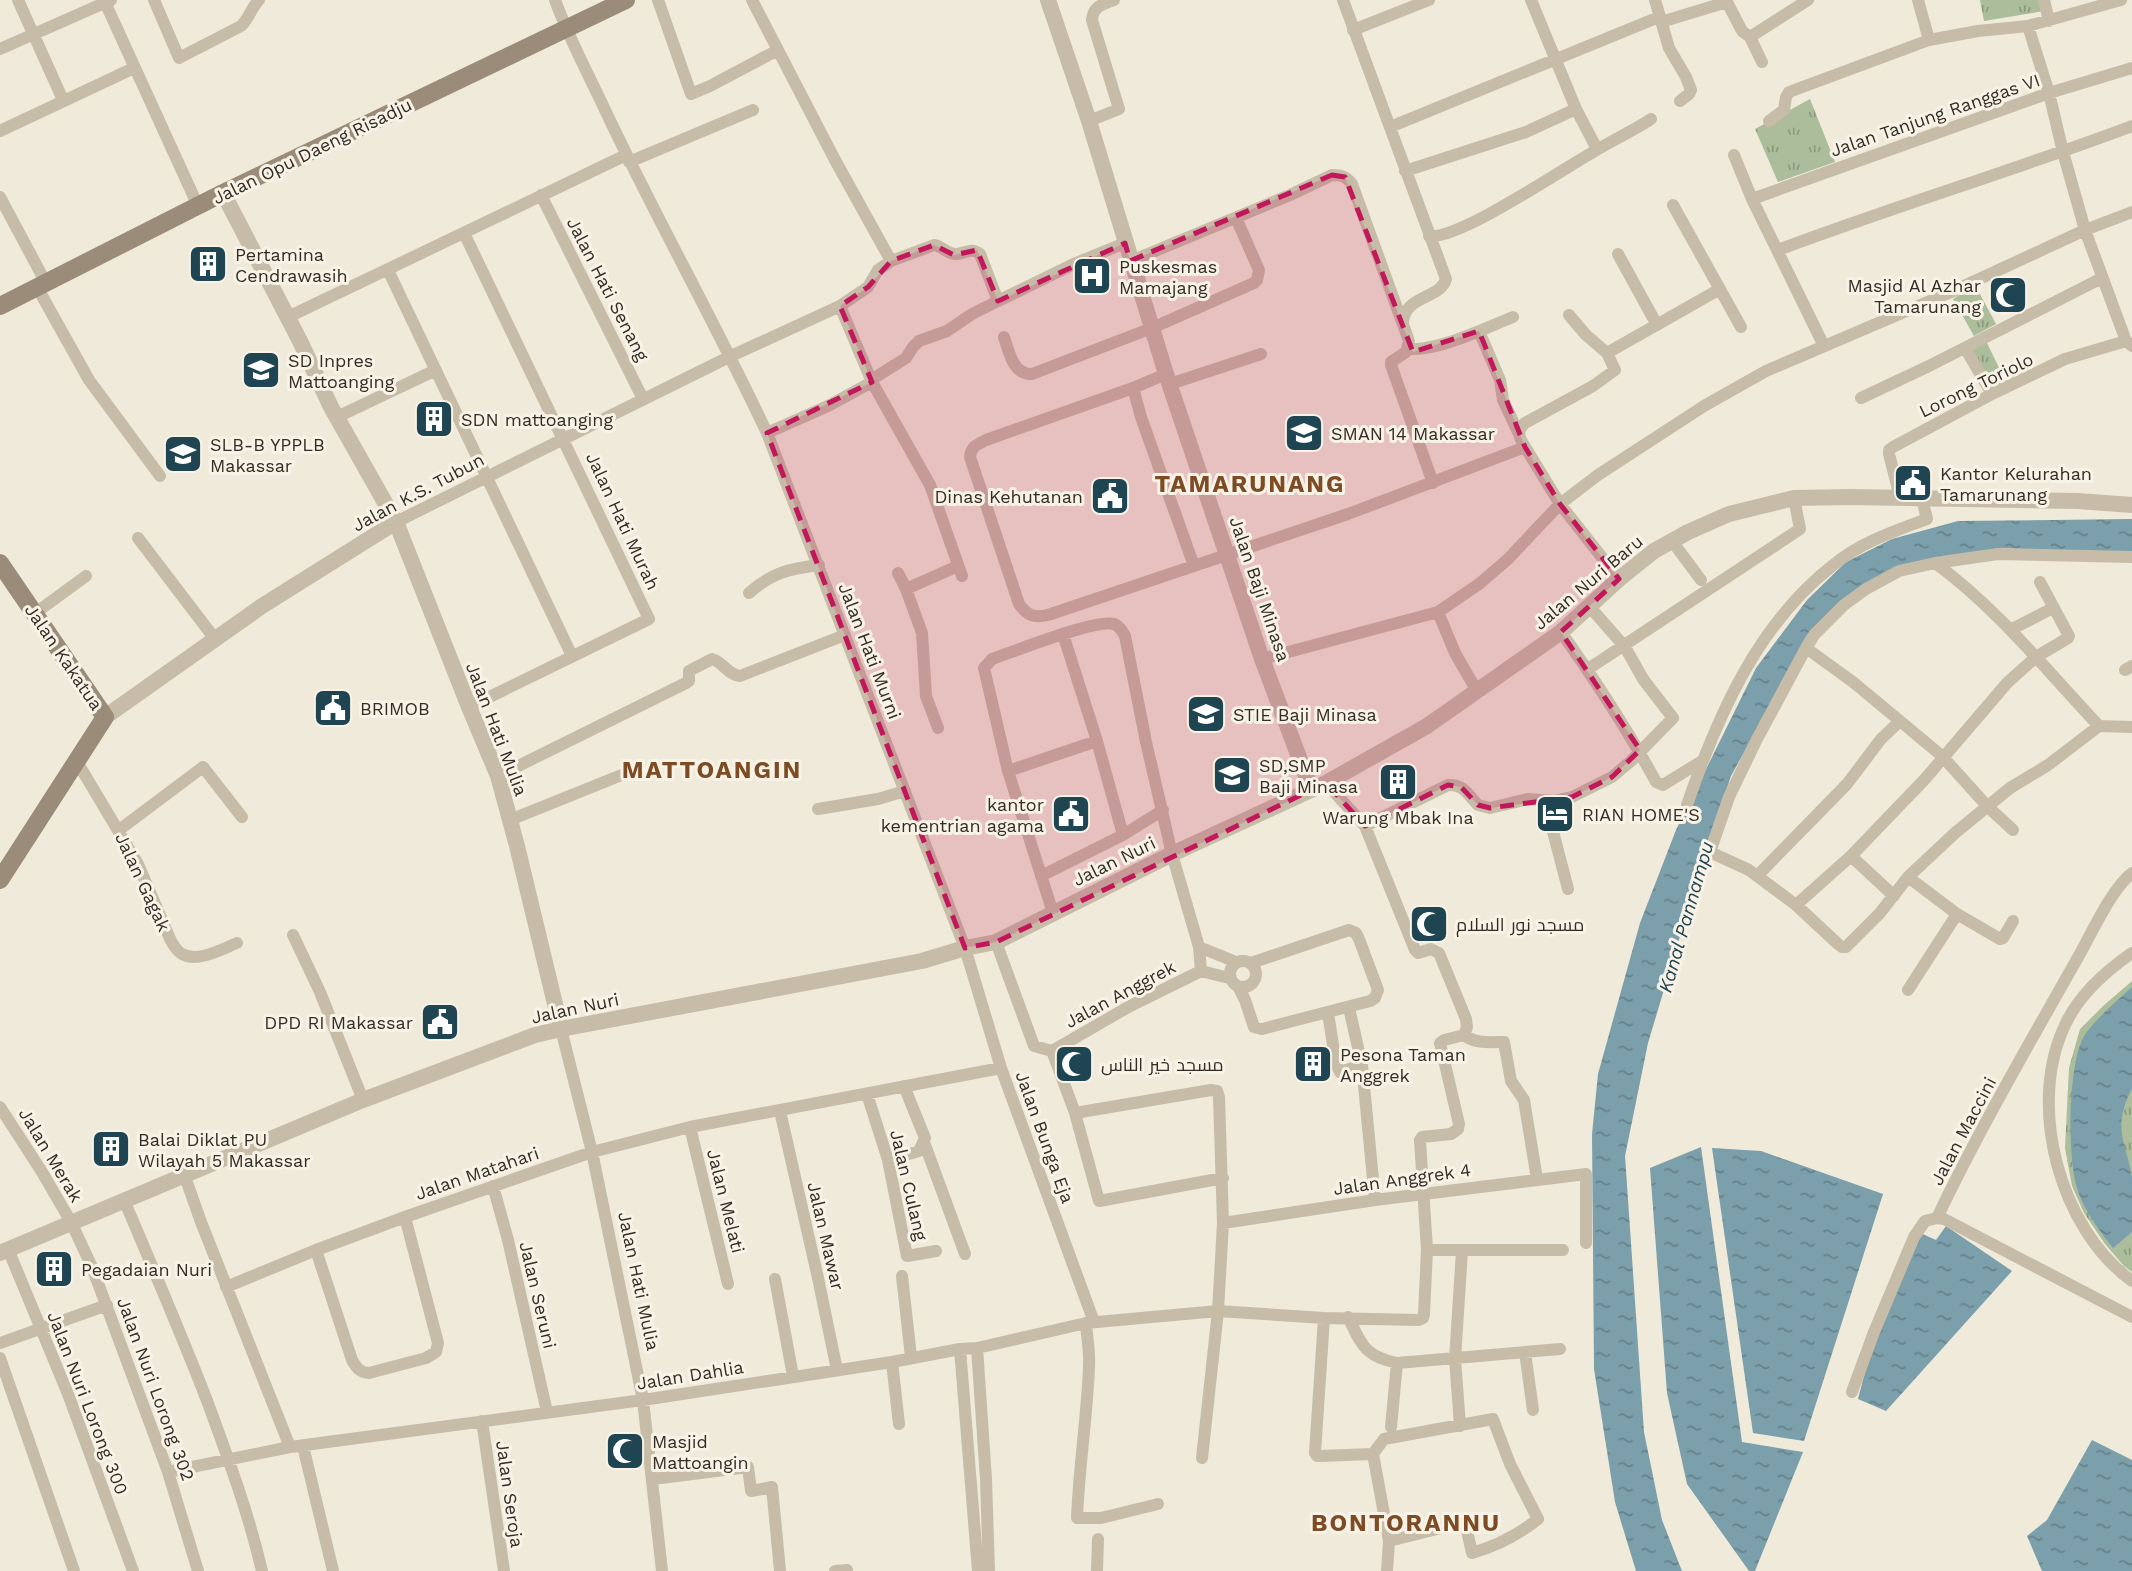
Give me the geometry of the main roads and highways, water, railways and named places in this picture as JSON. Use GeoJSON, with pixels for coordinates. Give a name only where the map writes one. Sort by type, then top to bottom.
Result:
{"type":"FeatureCollection","features":[{"type":"Feature","properties":{"kind":"main road","name":"Jalan Opu Daeng Risadju"},"geometry":{"type":"LineString","coordinates":[[0,306],[223,193],[626,0]]}},
{"type":"Feature","properties":{"kind":"main road","name":"Jalan Kakatua"},"geometry":{"type":"LineString","coordinates":[[0,563],[105,717],[0,880]]}},
{"type":"Feature","properties":{"kind":"water"},"geometry":{"type":"Polygon","coordinates":[[[2132,519],[2132,554],[1999,548],[1871,581],[1795,660],[1731,776],[1648,1043],[1625,1156],[1644,1432],[1662,1520],[1682,1571],[1636,1571],[1615,1502],[1594,1369],[1592,1134],[1598,1074],[1640,923],[1676,830],[1756,668],[1807,600],[1846,562],[1892,539],[1958,521],[2132,519]]]}},
{"type":"Feature","properties":{"kind":"water"},"geometry":{"type":"Polygon","coordinates":[[[2132,987],[2132,1088],[2121,1124],[2132,1177],[2132,1232],[2113,1248],[2088,1212],[2077,1188],[2072,1155],[2072,1090],[2074,1069],[2083,1038],[2098,1019],[2132,987]]]}},
{"type":"Feature","properties":{"kind":"water"},"geometry":{"type":"Polygon","coordinates":[[[1701,1147],[1742,1442],[1803,1452],[1755,1571],[1749,1571],[1687,1484],[1667,1393],[1650,1168],[1701,1147]]]}},
{"type":"Feature","properties":{"kind":"water"},"geometry":{"type":"Polygon","coordinates":[[[1712,1148],[1761,1151],[1883,1194],[1804,1441],[1753,1433],[1712,1148]]]}},
{"type":"Feature","properties":{"kind":"water"},"geometry":{"type":"Polygon","coordinates":[[[1946,1226],[2012,1271],[1886,1411],[1858,1399],[1875,1334],[1918,1232],[1936,1240],[1946,1226]]]}},
{"type":"Feature","properties":{"kind":"water"},"geometry":{"type":"Polygon","coordinates":[[[2092,1440],[2132,1460],[2132,1571],[2042,1571],[2027,1536],[2047,1520],[2092,1440]]]}},
{"type":"Feature","properties":{"kind":"place","name":"Pertamina Cendrawasih"},"geometry":{"type":"Point","coordinates":[208,264]}},
{"type":"Feature","properties":{"kind":"place","name":"Puskesmas Mamajang"},"geometry":{"type":"Point","coordinates":[1092,276]}},
{"type":"Feature","properties":{"kind":"place","name":"Masjid Al Azhar Tamarunang"},"geometry":{"type":"Point","coordinates":[2008,295]}},
{"type":"Feature","properties":{"kind":"place","name":"SD Inpres Mattoanging"},"geometry":{"type":"Point","coordinates":[261,370]}},
{"type":"Feature","properties":{"kind":"place","name":"SDN mattoanging"},"geometry":{"type":"Point","coordinates":[434,419]}},
{"type":"Feature","properties":{"kind":"place","name":"SMAN 14 Makassar"},"geometry":{"type":"Point","coordinates":[1304,433]}},
{"type":"Feature","properties":{"kind":"place","name":"SLB-B YPPLB Makassar"},"geometry":{"type":"Point","coordinates":[183,454]}},
{"type":"Feature","properties":{"kind":"place","name":"Kantor Kelurahan Tamarunang"},"geometry":{"type":"Point","coordinates":[1913,483]}},
{"type":"Feature","properties":{"kind":"place","name":"Dinas Kehutanan"},"geometry":{"type":"Point","coordinates":[1110,496]}},
{"type":"Feature","properties":{"kind":"place","name":"BRIMOB"},"geometry":{"type":"Point","coordinates":[333,708]}},
{"type":"Feature","properties":{"kind":"place","name":"STIE Baji Minasa"},"geometry":{"type":"Point","coordinates":[1206,714]}},
{"type":"Feature","properties":{"kind":"place","name":"SD,SMP Baji Minasa"},"geometry":{"type":"Point","coordinates":[1232,775]}},
{"type":"Feature","properties":{"kind":"place","name":"Warung Mbak Ina"},"geometry":{"type":"Point","coordinates":[1398,782]}},
{"type":"Feature","properties":{"kind":"place","name":"kantor kementrian agama"},"geometry":{"type":"Point","coordinates":[1071,814]}},
{"type":"Feature","properties":{"kind":"place","name":"RIAN HOME'S"},"geometry":{"type":"Point","coordinates":[1555,814]}},
{"type":"Feature","properties":{"kind":"place","name":"مسجد نور السلام"},"geometry":{"type":"Point","coordinates":[1429,924]}},
{"type":"Feature","properties":{"kind":"place","name":"DPD RI Makassar"},"geometry":{"type":"Point","coordinates":[440,1022]}},
{"type":"Feature","properties":{"kind":"place","name":"مسجد خير الناس"},"geometry":{"type":"Point","coordinates":[1074,1064]}},
{"type":"Feature","properties":{"kind":"place","name":"Pesona Taman Anggrek"},"geometry":{"type":"Point","coordinates":[1313,1064]}},
{"type":"Feature","properties":{"kind":"place","name":"Balai Diklat PU Wilayah 5 Makassar"},"geometry":{"type":"Point","coordinates":[111,1149]}},
{"type":"Feature","properties":{"kind":"place","name":"Pegadaian Nuri"},"geometry":{"type":"Point","coordinates":[54,1269]}},
{"type":"Feature","properties":{"kind":"place","name":"Masjid Mattoangin"},"geometry":{"type":"Point","coordinates":[625,1451]}},
{"type":"Feature","properties":{"kind":"district","name":"TAMARUNANG"},"geometry":{"type":"Point","coordinates":[1250,484]}},
{"type":"Feature","properties":{"kind":"district","name":"MATTOANGIN"},"geometry":{"type":"Point","coordinates":[712,770]}},
{"type":"Feature","properties":{"kind":"district","name":"BONTORANNU"},"geometry":{"type":"Point","coordinates":[1406,1523]}},
{"type":"Feature","properties":{"kind":"water label","name":"Kanal Pannampu"},"geometry":{"type":"Point","coordinates":[1686,917]}}]}
